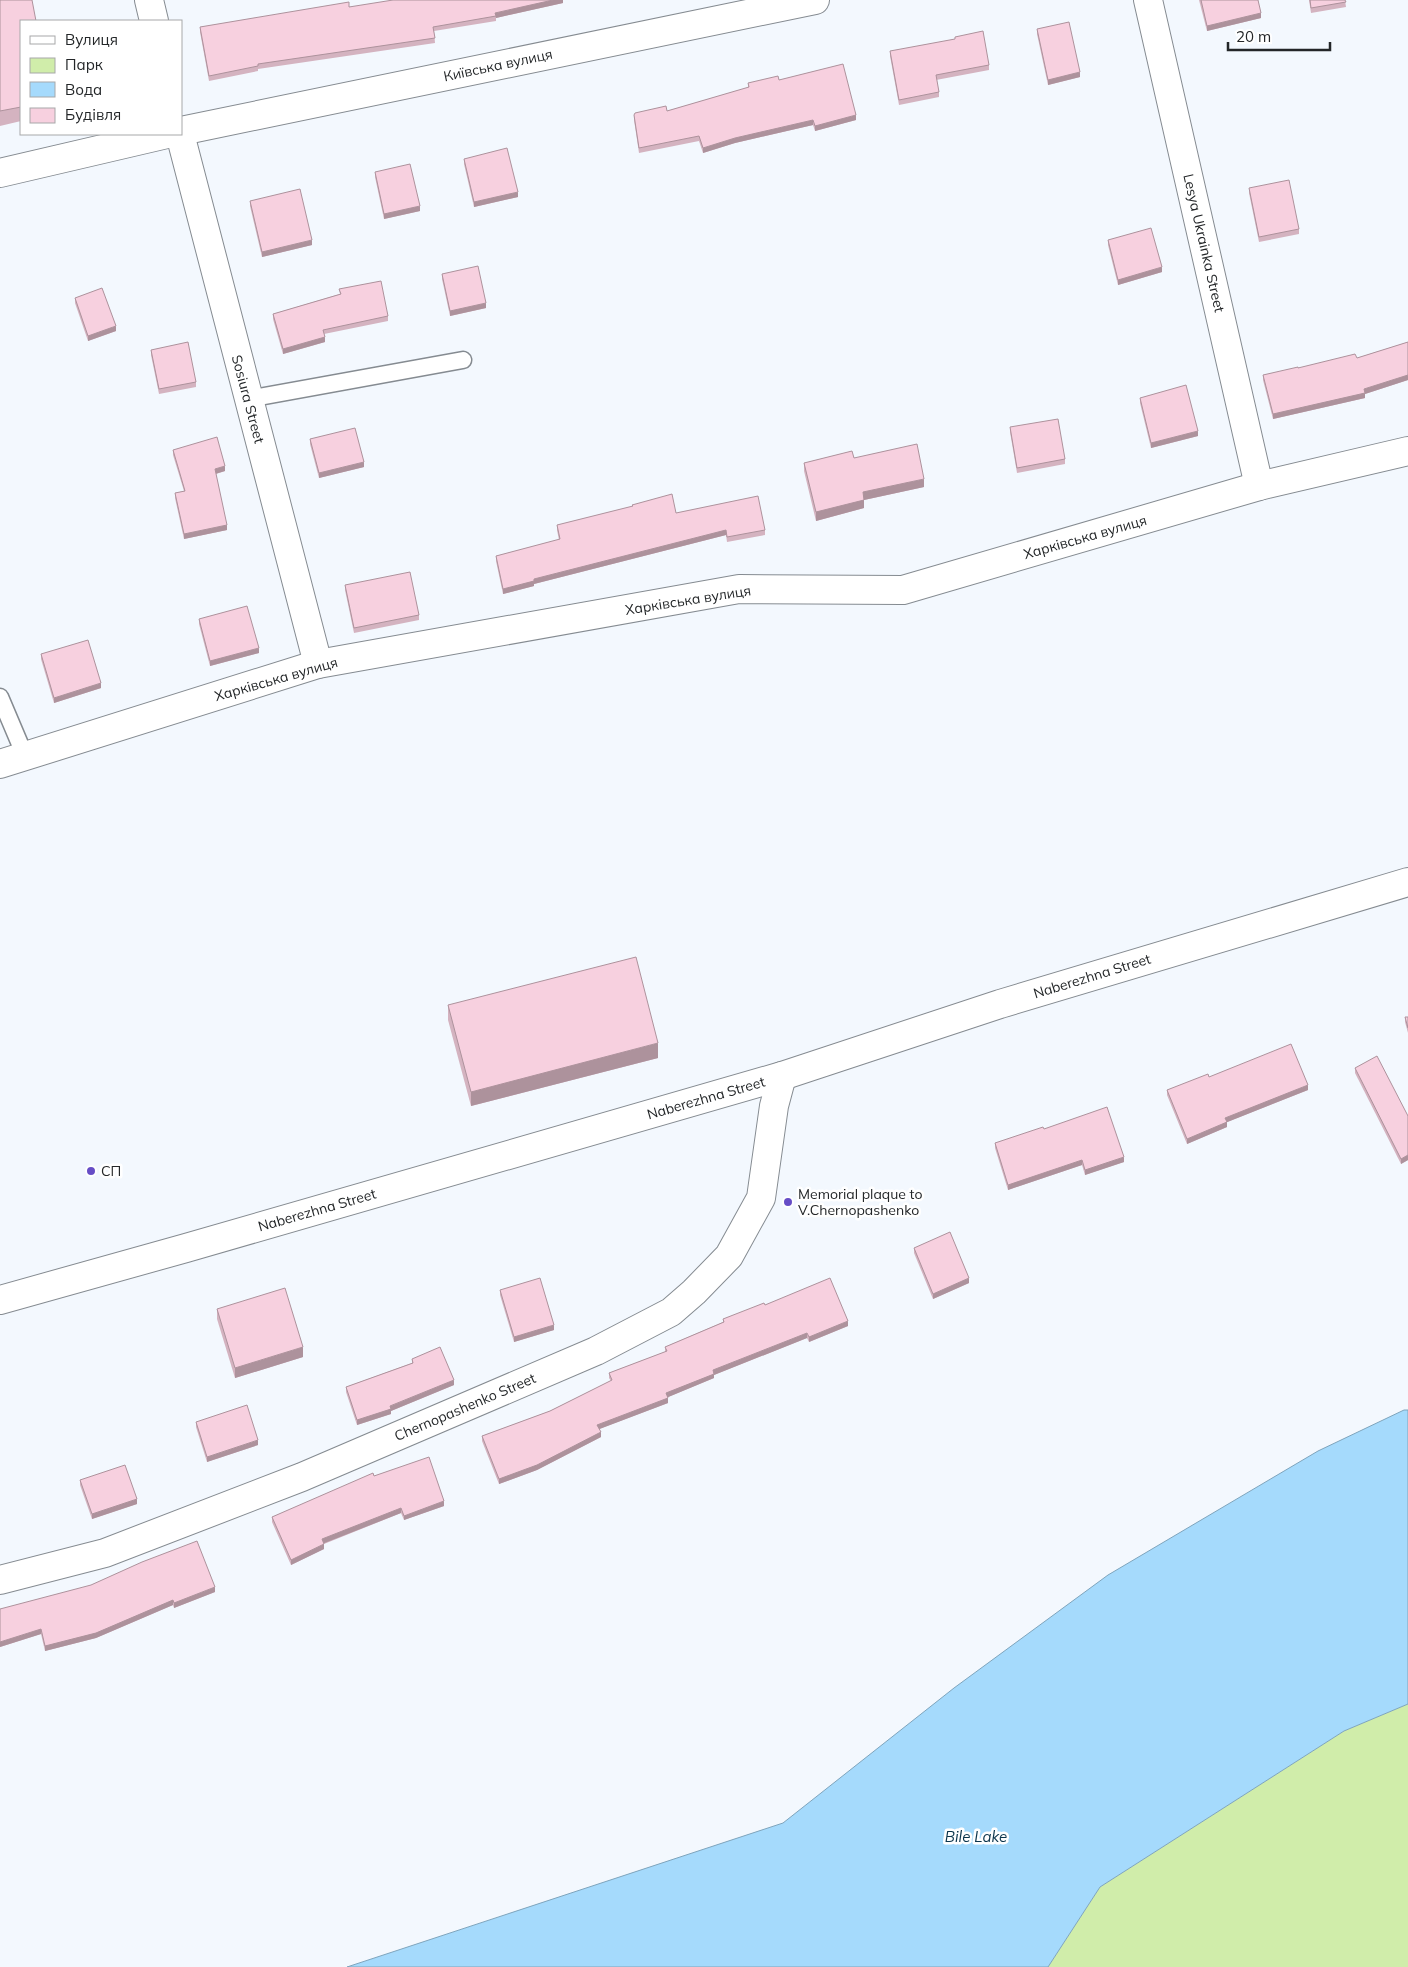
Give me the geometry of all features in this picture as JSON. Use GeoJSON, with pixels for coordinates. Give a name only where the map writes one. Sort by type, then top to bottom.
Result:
{"type":"FeatureCollection","features":[{"type":"Feature","properties":{"kind":"street"},"geometry":{"type":"LineString","coordinates":[[149,0],[154,20]]}},
{"type":"Feature","properties":{"kind":"street","name":"Київська вулиця"},"geometry":{"type":"LineString","coordinates":[[182,132],[815,0]]}},
{"type":"Feature","properties":{"kind":"street","name":"Lesya Ukrainka Street"},"geometry":{"type":"LineString","coordinates":[[1148,0],[1258,486]]}},
{"type":"Feature","properties":{"kind":"street"},"geometry":{"type":"LineString","coordinates":[[0,173],[163,135]]}},
{"type":"Feature","properties":{"kind":"street","name":"Sosiura Street"},"geometry":{"type":"LineString","coordinates":[[181,135],[318,664]]}},
{"type":"Feature","properties":{"kind":"street","name":"Харківська вулиця"},"geometry":{"type":"LineString","coordinates":[[13,760],[318,664],[739,590],[903,590],[1258,486],[1408,451]]}},
{"type":"Feature","properties":{"kind":"street","name":"Naberezhna Street"},"geometry":{"type":"LineString","coordinates":[[0,1300],[782,1076],[1000,1004],[1408,882]]}},
{"type":"Feature","properties":{"kind":"street","name":"Chernopashenko Street"},"geometry":{"type":"LineString","coordinates":[[0,1580],[105,1553],[302,1477],[596,1351],[671,1312],[694,1292],[729,1256],[761,1198],[774,1106],[782,1076]]}},
{"type":"Feature","properties":{"kind":"lane"},"geometry":{"type":"LineString","coordinates":[[248,399],[463,360]]}},
{"type":"Feature","properties":{"kind":"lane"},"geometry":{"type":"LineString","coordinates":[[0,697],[13,760]]}},
{"type":"Feature","properties":{"kind":"green space"},"geometry":{"type":"Polygon","coordinates":[[[1408,1704],[1408,1967],[1048,1967],[1100,1887],[1344,1731],[1408,1704]]]}},
{"type":"Feature","properties":{"kind":"water","name":"Bile Lake"},"geometry":{"type":"Polygon","coordinates":[[[1404,1410],[1408,1410],[1408,1704],[1344,1731],[1100,1887],[1048,1967],[347,1967],[783,1823],[954,1688],[1108,1575],[1318,1451],[1404,1410]]]}},
{"type":"Feature","properties":{"kind":"building"},"geometry":{"type":"Polygon","coordinates":[[[0,0],[32,0],[36,20],[20,20],[20,107],[0,111],[0,0]]]}},
{"type":"Feature","properties":{"kind":"building"},"geometry":{"type":"Polygon","coordinates":[[[393,0],[553,0],[495,13],[496,16],[433,27],[435,38],[258,64],[258,66],[209,76],[200,27],[349,2],[349,7],[393,0]]]}},
{"type":"Feature","properties":{"kind":"building"},"geometry":{"type":"Polygon","coordinates":[[[1201,0],[1258,0],[1261,13],[1207,26],[1201,0]]]}},
{"type":"Feature","properties":{"kind":"building"},"geometry":{"type":"Polygon","coordinates":[[[1310,0],[1345,0],[1346,2],[1311,8],[1310,0]]]}},
{"type":"Feature","properties":{"kind":"building"},"geometry":{"type":"Polygon","coordinates":[[[1069,22],[1080,72],[1048,80],[1037,29],[1069,22]]]}},
{"type":"Feature","properties":{"kind":"building"},"geometry":{"type":"Polygon","coordinates":[[[983,31],[989,65],[936,75],[939,92],[899,100],[890,51],[955,39],[955,37],[983,31]]]}},
{"type":"Feature","properties":{"kind":"building"},"geometry":{"type":"Polygon","coordinates":[[[843,64],[856,115],[815,126],[813,120],[735,138],[703,148],[699,136],[639,148],[635,113],[666,106],[667,111],[749,87],[748,83],[778,76],[779,80],[843,64]]]}},
{"type":"Feature","properties":{"kind":"building"},"geometry":{"type":"Polygon","coordinates":[[[507,148],[518,192],[474,202],[464,159],[507,148]]]}},
{"type":"Feature","properties":{"kind":"building"},"geometry":{"type":"Polygon","coordinates":[[[410,164],[420,206],[384,214],[375,172],[410,164]]]}},
{"type":"Feature","properties":{"kind":"building"},"geometry":{"type":"Polygon","coordinates":[[[1289,180],[1299,229],[1259,237],[1249,188],[1289,180]]]}},
{"type":"Feature","properties":{"kind":"building"},"geometry":{"type":"Polygon","coordinates":[[[300,189],[312,240],[262,252],[250,201],[300,189]]]}},
{"type":"Feature","properties":{"kind":"building"},"geometry":{"type":"Polygon","coordinates":[[[1151,228],[1162,267],[1118,280],[1108,240],[1151,228]]]}},
{"type":"Feature","properties":{"kind":"building"},"geometry":{"type":"Polygon","coordinates":[[[478,266],[486,303],[450,311],[442,274],[478,266]]]}},
{"type":"Feature","properties":{"kind":"building"},"geometry":{"type":"Polygon","coordinates":[[[381,281],[388,316],[323,330],[325,337],[283,349],[273,314],[341,294],[339,289],[381,281]]]}},
{"type":"Feature","properties":{"kind":"building"},"geometry":{"type":"Polygon","coordinates":[[[102,288],[116,326],[88,336],[75,298],[102,288]]]}},
{"type":"Feature","properties":{"kind":"building"},"geometry":{"type":"Polygon","coordinates":[[[188,342],[196,382],[159,389],[151,350],[188,342]]]}},
{"type":"Feature","properties":{"kind":"building"},"geometry":{"type":"Polygon","coordinates":[[[1408,342],[1408,375],[1364,389],[1365,393],[1273,414],[1263,375],[1355,354],[1357,358],[1408,342]]]}},
{"type":"Feature","properties":{"kind":"building"},"geometry":{"type":"Polygon","coordinates":[[[1186,385],[1198,431],[1151,443],[1140,398],[1186,385]]]}},
{"type":"Feature","properties":{"kind":"building"},"geometry":{"type":"Polygon","coordinates":[[[1058,419],[1065,459],[1017,468],[1010,427],[1058,419]]]}},
{"type":"Feature","properties":{"kind":"building"},"geometry":{"type":"Polygon","coordinates":[[[355,428],[364,462],[319,473],[310,439],[355,428]]]}},
{"type":"Feature","properties":{"kind":"building"},"geometry":{"type":"Polygon","coordinates":[[[217,437],[225,466],[215,469],[227,525],[184,534],[175,493],[185,491],[173,450],[217,437]]]}},
{"type":"Feature","properties":{"kind":"building"},"geometry":{"type":"Polygon","coordinates":[[[917,444],[924,479],[863,492],[864,500],[816,512],[804,463],[852,451],[854,458],[917,444]]]}},
{"type":"Feature","properties":{"kind":"building"},"geometry":{"type":"Polygon","coordinates":[[[672,494],[676,513],[758,496],[765,530],[727,537],[726,530],[534,579],[534,581],[503,589],[496,556],[560,539],[557,525],[672,494]]]}},
{"type":"Feature","properties":{"kind":"building"},"geometry":{"type":"Polygon","coordinates":[[[410,572],[419,615],[354,628],[345,585],[410,572]]]}},
{"type":"Feature","properties":{"kind":"building"},"geometry":{"type":"Polygon","coordinates":[[[247,606],[259,648],[210,661],[199,619],[247,606]]]}},
{"type":"Feature","properties":{"kind":"building"},"geometry":{"type":"Polygon","coordinates":[[[88,640],[101,683],[54,698],[41,654],[88,640]]]}},
{"type":"Feature","properties":{"kind":"building"},"geometry":{"type":"Polygon","coordinates":[[[636,957],[658,1043],[471,1092],[448,1005],[636,957]]]}},
{"type":"Feature","properties":{"kind":"building"},"geometry":{"type":"Polygon","coordinates":[[[1405,1017],[1408,1017],[1408,1028],[1405,1017]]]}},
{"type":"Feature","properties":{"kind":"building"},"geometry":{"type":"Polygon","coordinates":[[[1291,1044],[1308,1085],[1225,1118],[1227,1122],[1187,1139],[1167,1090],[1208,1074],[1209,1077],[1291,1044]]]}},
{"type":"Feature","properties":{"kind":"building"},"geometry":{"type":"Polygon","coordinates":[[[1377,1056],[1408,1116],[1408,1155],[1401,1159],[1355,1068],[1377,1056]]]}},
{"type":"Feature","properties":{"kind":"building"},"geometry":{"type":"Polygon","coordinates":[[[1107,1107],[1124,1157],[1085,1170],[1082,1160],[1008,1185],[995,1143],[1043,1127],[1044,1129],[1107,1107]]]}},
{"type":"Feature","properties":{"kind":"building"},"geometry":{"type":"Polygon","coordinates":[[[950,1232],[969,1278],[933,1294],[914,1248],[950,1232]]]}},
{"type":"Feature","properties":{"kind":"building"},"geometry":{"type":"Polygon","coordinates":[[[540,1278],[554,1325],[514,1337],[500,1290],[540,1278]]]}},
{"type":"Feature","properties":{"kind":"building"},"geometry":{"type":"Polygon","coordinates":[[[830,1278],[848,1321],[809,1337],[807,1333],[713,1370],[714,1374],[666,1393],[668,1398],[597,1425],[601,1432],[537,1465],[499,1479],[482,1436],[550,1411],[612,1380],[609,1373],[667,1351],[665,1347],[724,1322],[723,1319],[764,1303],[765,1305],[830,1278]]]}},
{"type":"Feature","properties":{"kind":"building"},"geometry":{"type":"Polygon","coordinates":[[[285,1288],[303,1347],[235,1368],[217,1309],[285,1288]]]}},
{"type":"Feature","properties":{"kind":"building"},"geometry":{"type":"Polygon","coordinates":[[[440,1347],[454,1380],[390,1406],[391,1409],[357,1420],[346,1387],[413,1363],[412,1359],[440,1347]]]}},
{"type":"Feature","properties":{"kind":"building"},"geometry":{"type":"Polygon","coordinates":[[[247,1405],[258,1440],[207,1457],[196,1422],[247,1405]]]}},
{"type":"Feature","properties":{"kind":"building"},"geometry":{"type":"Polygon","coordinates":[[[429,1457],[444,1501],[404,1516],[401,1508],[322,1539],[324,1544],[291,1560],[272,1517],[373,1473],[374,1476],[429,1457]]]}},
{"type":"Feature","properties":{"kind":"building"},"geometry":{"type":"Polygon","coordinates":[[[125,1465],[137,1499],[92,1514],[80,1480],[125,1465]]]}},
{"type":"Feature","properties":{"kind":"building"},"geometry":{"type":"Polygon","coordinates":[[[197,1541],[215,1587],[174,1603],[173,1600],[96,1633],[45,1646],[41,1629],[0,1642],[0,1609],[91,1585],[142,1562],[197,1541]]]}},
{"type":"Feature","properties":{"kind":"place","name":"СП"},"geometry":{"type":"Point","coordinates":[91,1171]}},
{"type":"Feature","properties":{"kind":"place","name":"Memorial plaque to V.Chernopashenko"},"geometry":{"type":"Point","coordinates":[788,1202]}}]}
